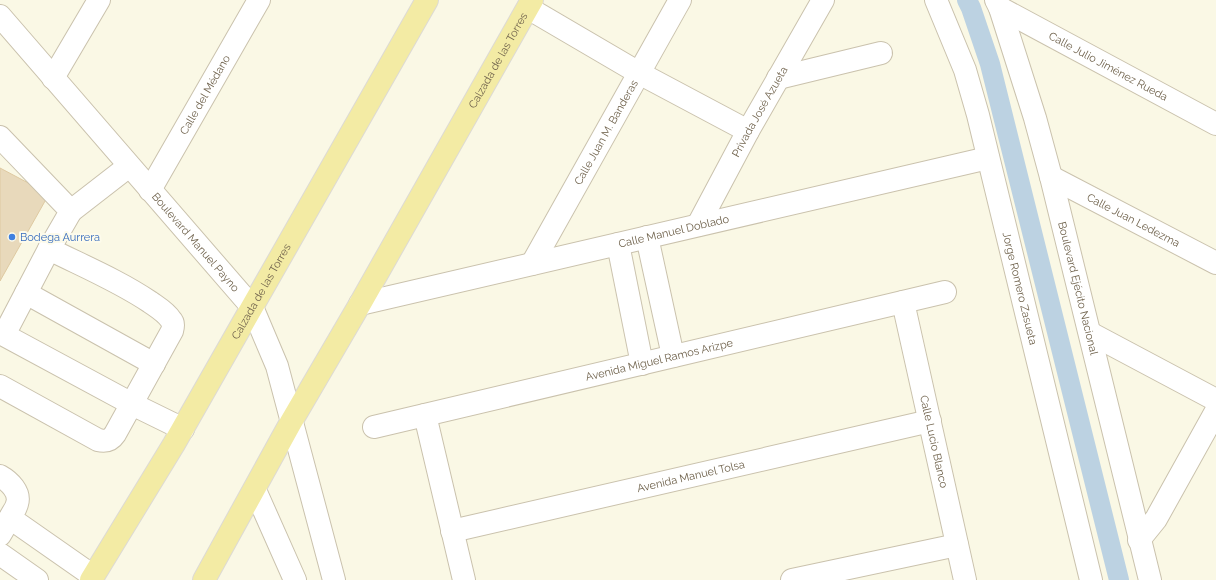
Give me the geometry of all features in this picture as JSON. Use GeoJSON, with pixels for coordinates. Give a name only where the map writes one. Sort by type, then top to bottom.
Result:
{"type":"FeatureCollection","features":[{"type":"Feature","properties":{"kind":"main road","name":"Calzada de las Torres"},"geometry":{"type":"LineString","coordinates":[[92,578],[183,430],[427,0]]}},
{"type":"Feature","properties":{"kind":"main road","name":"Calzada de las Torres"},"geometry":{"type":"LineString","coordinates":[[204,580],[292,422],[530,4]]}},
{"type":"Feature","properties":{"kind":"street"},"geometry":{"type":"LineString","coordinates":[[53,78],[98,0]]}},
{"type":"Feature","properties":{"kind":"street","name":"Calle del Médano"},"geometry":{"type":"LineString","coordinates":[[150,190],[259,0]]}},
{"type":"Feature","properties":{"kind":"street","name":"Calle Juan M. Banderas"},"geometry":{"type":"LineString","coordinates":[[532,264],[680,0]]}},
{"type":"Feature","properties":{"kind":"street","name":"Privada José Azueta"},"geometry":{"type":"LineString","coordinates":[[698,225],[748,131],[823,0]]}},
{"type":"Feature","properties":{"kind":"street","name":"Jorge Romero Zasueta"},"geometry":{"type":"LineString","coordinates":[[936,0],[965,70],[978,115],[1091,580]]}},
{"type":"Feature","properties":{"kind":"street"},"geometry":{"type":"LineString","coordinates":[[530,4],[639,73],[748,131]]}},
{"type":"Feature","properties":{"kind":"street","name":"Calle Julio Jiménez Rueda"},"geometry":{"type":"LineString","coordinates":[[998,4],[1216,124]]}},
{"type":"Feature","properties":{"kind":"street","name":"Boulevard Ejécito Nacional"},"geometry":{"type":"LineString","coordinates":[[998,4],[1035,118],[1051,177],[1150,580]]}},
{"type":"Feature","properties":{"kind":"street","name":"Boulevard Manuel Payno"},"geometry":{"type":"LineString","coordinates":[[0,17],[252,307],[277,366],[334,580]]}},
{"type":"Feature","properties":{"kind":"street"},"geometry":{"type":"LineString","coordinates":[[778,78],[881,53]]}},
{"type":"Feature","properties":{"kind":"street"},"geometry":{"type":"LineString","coordinates":[[0,137],[71,211]]}},
{"type":"Feature","properties":{"kind":"street","name":"Calle Manuel Doblado"},"geometry":{"type":"LineString","coordinates":[[360,304],[988,158]]}},
{"type":"Feature","properties":{"kind":"street"},"geometry":{"type":"LineString","coordinates":[[129,166],[71,211],[49,249],[2,340],[183,430]]}},
{"type":"Feature","properties":{"kind":"street","name":"Calle Juan Ledezma"},"geometry":{"type":"LineString","coordinates":[[1051,177],[1216,263]]}},
{"type":"Feature","properties":{"kind":"street"},"geometry":{"type":"LineString","coordinates":[[646,237],[673,356]]}},
{"type":"Feature","properties":{"kind":"street"},"geometry":{"type":"LineString","coordinates":[[618,244],[642,364]]}},
{"type":"Feature","properties":{"kind":"street"},"geometry":{"type":"LineString","coordinates":[[0,386],[103,441],[112,438],[115,434],[172,332],[173,324],[168,316],[159,308],[126,287],[49,249]]}},
{"type":"Feature","properties":{"kind":"street","name":"Avenida Miguel Ramos Arizpe"},"geometry":{"type":"LineString","coordinates":[[374,427],[945,292]]}},
{"type":"Feature","properties":{"kind":"street"},"geometry":{"type":"LineString","coordinates":[[26,293],[154,364]]}},
{"type":"Feature","properties":{"kind":"street","name":"Calle Lucio Blanco"},"geometry":{"type":"LineString","coordinates":[[903,302],[965,580]]}},
{"type":"Feature","properties":{"kind":"street"},"geometry":{"type":"LineString","coordinates":[[1090,333],[1216,400]]}},
{"type":"Feature","properties":{"kind":"street"},"geometry":{"type":"LineString","coordinates":[[1139,540],[1156,519],[1216,411]]}},
{"type":"Feature","properties":{"kind":"street"},"geometry":{"type":"LineString","coordinates":[[425,415],[464,580]]}},
{"type":"Feature","properties":{"kind":"street","name":"Avenida Manuel Tolsa"},"geometry":{"type":"LineString","coordinates":[[452,532],[930,421]]}},
{"type":"Feature","properties":{"kind":"street"},"geometry":{"type":"LineString","coordinates":[[0,476],[8,480],[16,491],[18,502],[5,526],[92,578]]}},
{"type":"Feature","properties":{"kind":"street"},"geometry":{"type":"LineString","coordinates":[[254,490],[295,580]]}},
{"type":"Feature","properties":{"kind":"street"},"geometry":{"type":"LineString","coordinates":[[792,580],[957,545]]}},
{"type":"Feature","properties":{"kind":"street"},"geometry":{"type":"LineString","coordinates":[[0,554],[37,580]]}},
{"type":"Feature","properties":{"kind":"building","name":"Bodega Aurrera"},"geometry":{"type":"Polygon","coordinates":[[[0,168],[49,194],[0,281],[0,168]]]}},
{"type":"Feature","properties":{"kind":"waterway"},"geometry":{"type":"LineString","coordinates":[[967,0],[990,64],[1119,580]]}},
{"type":"Feature","properties":{"kind":"place","name":"Bodega Aurrera"},"geometry":{"type":"Point","coordinates":[12,237]}}]}
